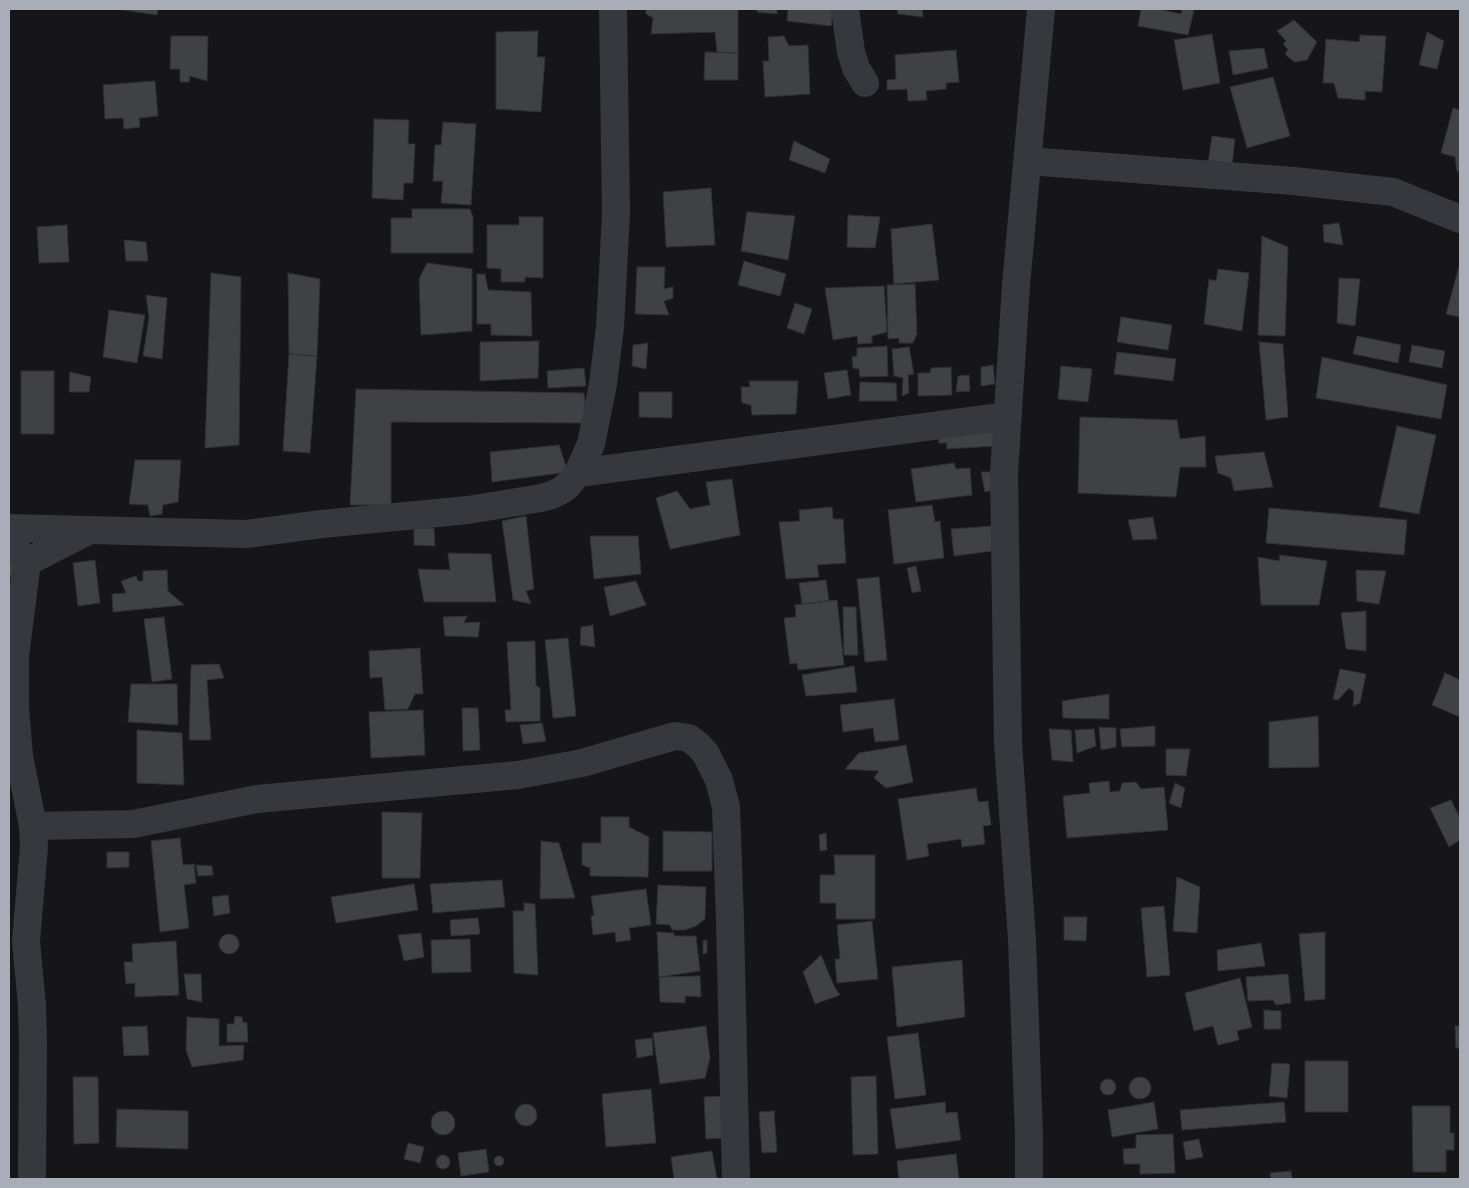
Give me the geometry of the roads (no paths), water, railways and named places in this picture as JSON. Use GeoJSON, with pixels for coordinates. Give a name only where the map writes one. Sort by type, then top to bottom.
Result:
{"type":"FeatureCollection","features":[{"type":"Feature","properties":{"kind":"street"},"geometry":{"type":"LineString","coordinates":[[9,528],[246,534],[322,524],[468,510],[541,498],[562,490],[569,484],[578,473],[591,444],[603,384],[610,327],[616,214],[613,9]]}},
{"type":"Feature","properties":{"kind":"street"},"geometry":{"type":"LineString","coordinates":[[845,9],[851,52],[856,68],[866,83]]}},
{"type":"Feature","properties":{"kind":"street"},"geometry":{"type":"LineString","coordinates":[[1029,1179],[1030,1136],[1022,949],[1008,743],[1004,473],[1016,285],[1041,9]]}},
{"type":"Feature","properties":{"kind":"street"},"geometry":{"type":"LineString","coordinates":[[1028,161],[1294,182],[1393,192],[1460,219]]}},
{"type":"Feature","properties":{"kind":"street"},"geometry":{"type":"LineString","coordinates":[[578,473],[1008,416]]}},
{"type":"Feature","properties":{"kind":"street"},"geometry":{"type":"LineString","coordinates":[[27,562],[90,531]]}},
{"type":"Feature","properties":{"kind":"street"},"geometry":{"type":"LineString","coordinates":[[9,541],[27,562],[15,656],[15,708],[21,764],[33,826],[34,847],[26,941],[34,1043],[32,1179]]}},
{"type":"Feature","properties":{"kind":"street"},"geometry":{"type":"LineString","coordinates":[[33,826],[133,824],[257,799],[518,775],[582,763],[675,736],[689,738],[706,754],[720,780],[726,807],[736,1179]]}}]}
